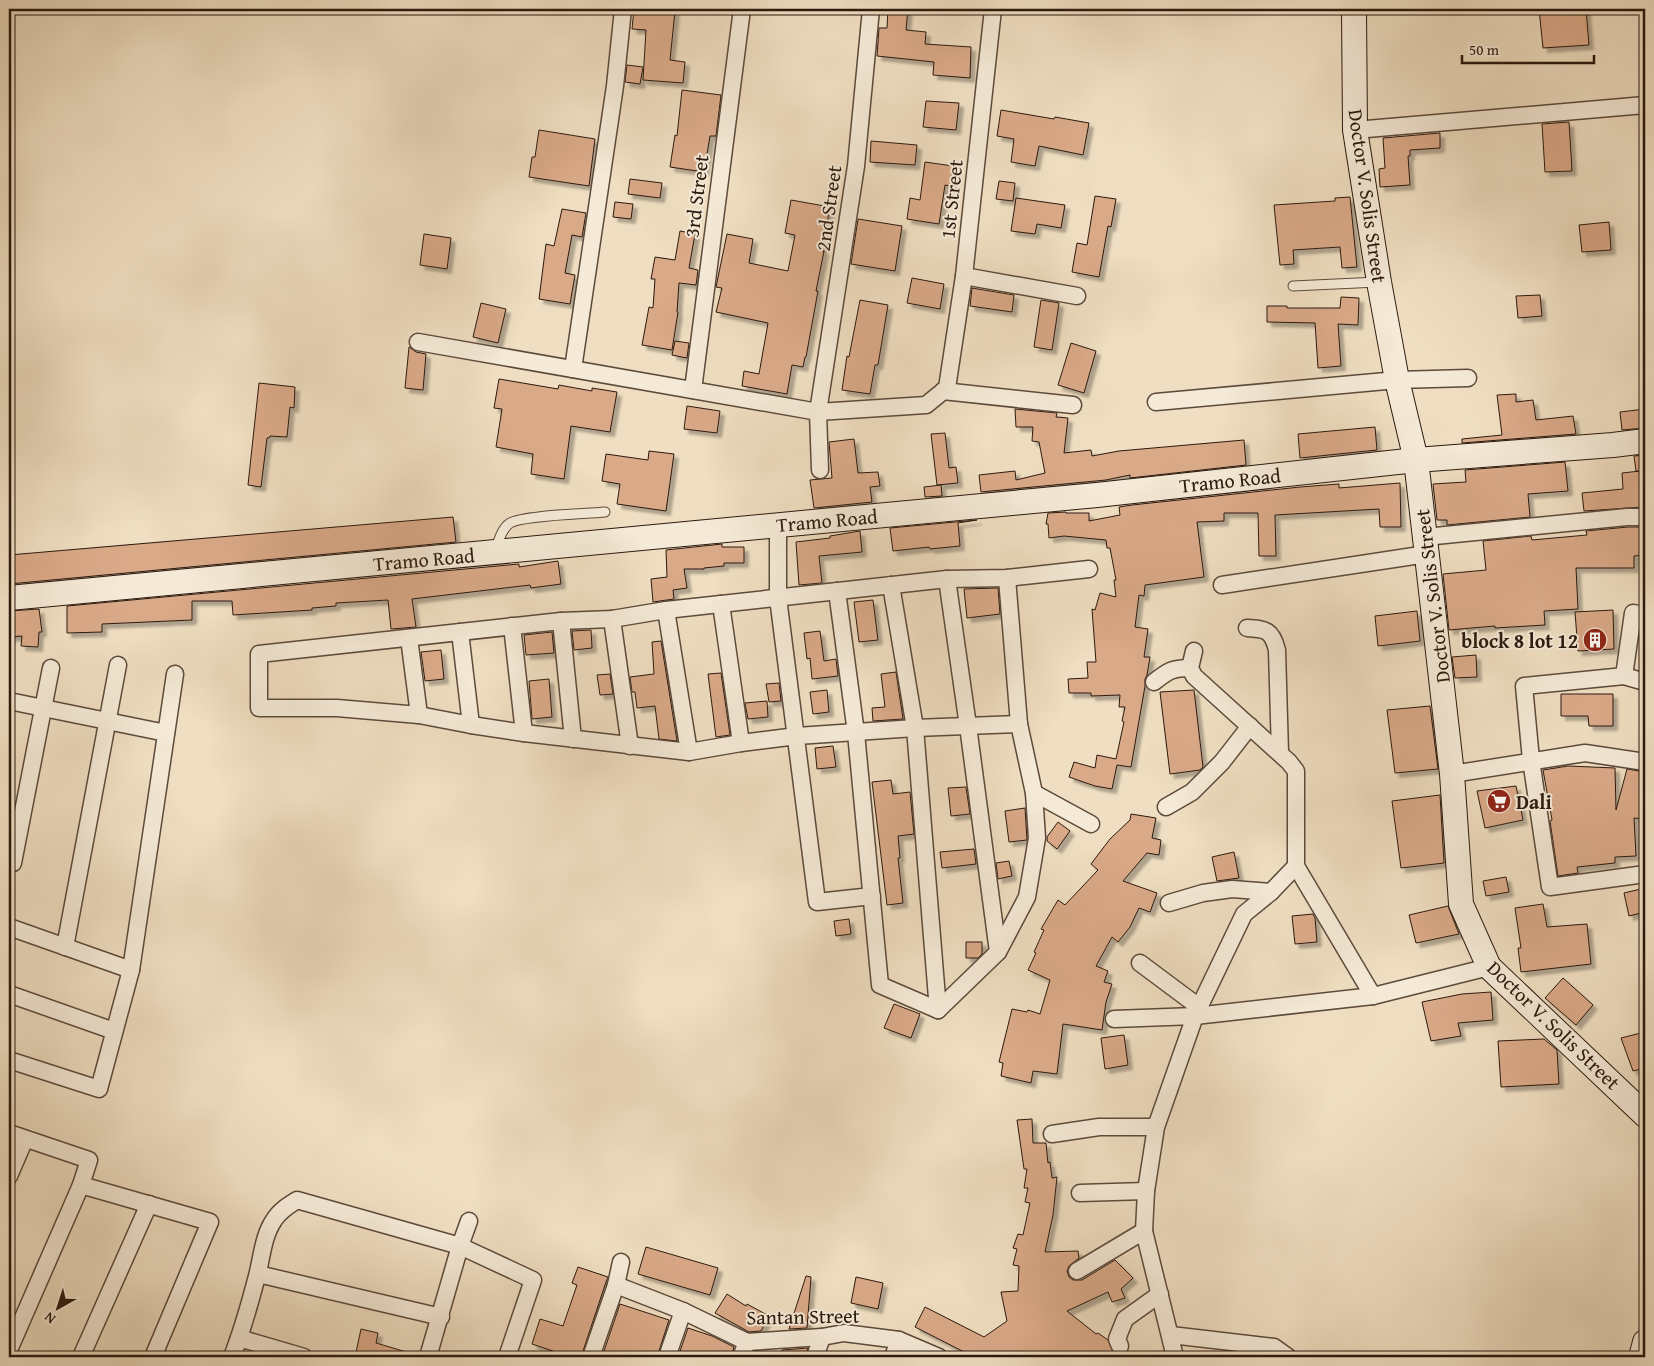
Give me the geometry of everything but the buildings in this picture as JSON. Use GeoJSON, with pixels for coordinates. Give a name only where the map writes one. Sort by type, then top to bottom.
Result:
{"type":"FeatureCollection","features":[{"type":"Feature","properties":{"kind":"street"},"geometry":{"type":"LineString","coordinates":[[573,369],[615,86],[623,9]]}},
{"type":"Feature","properties":{"kind":"street","name":"3rd Street"},"geometry":{"type":"LineString","coordinates":[[693,390],[742,9]]}},
{"type":"Feature","properties":{"kind":"street","name":"2nd Street"},"geometry":{"type":"LineString","coordinates":[[820,470],[818,412],[856,166],[871,9]]}},
{"type":"Feature","properties":{"kind":"street","name":"1st Street"},"geometry":{"type":"LineString","coordinates":[[943,392],[947,388],[964,276],[993,9]]}},
{"type":"Feature","properties":{"kind":"street","name":"Doctor V. Solis Street"},"geometry":{"type":"LineString","coordinates":[[1354,9],[1356,130],[1379,282],[1397,380],[1416,460],[1452,774],[1461,904],[1489,967],[1645,1115]]}},
{"type":"Feature","properties":{"kind":"street"},"geometry":{"type":"LineString","coordinates":[[1356,130],[1645,105]]}},
{"type":"Feature","properties":{"kind":"street"},"geometry":{"type":"LineString","coordinates":[[964,276],[1077,296]]}},
{"type":"Feature","properties":{"kind":"street"},"geometry":{"type":"LineString","coordinates":[[418,342],[818,412],[926,405],[943,392],[1073,405]]}},
{"type":"Feature","properties":{"kind":"street"},"geometry":{"type":"LineString","coordinates":[[1156,402],[1397,380],[1468,378]]}},
{"type":"Feature","properties":{"kind":"street","name":"Tramo Road"},"geometry":{"type":"LineString","coordinates":[[9,598],[1097,495],[1416,460],[1645,441]]}},
{"type":"Feature","properties":{"kind":"street"},"geometry":{"type":"LineString","coordinates":[[1222,585],[1426,546],[1627,517],[1645,517]]}},
{"type":"Feature","properties":{"kind":"street"},"geometry":{"type":"LineString","coordinates":[[778,525],[778,598],[817,902],[872,896]]}},
{"type":"Feature","properties":{"kind":"street"},"geometry":{"type":"LineString","coordinates":[[1019,724],[915,728],[797,736],[689,752],[524,733],[471,725],[419,714],[337,708],[259,708],[259,654],[560,621],[612,619],[666,610],[947,579],[1008,578],[1089,569]]}},
{"type":"Feature","properties":{"kind":"street"},"geometry":{"type":"LineString","coordinates":[[938,1010],[998,952],[1027,897],[1037,838],[1034,793],[1019,724],[1008,578]]}},
{"type":"Feature","properties":{"kind":"street"},"geometry":{"type":"LineString","coordinates":[[947,579],[998,952]]}},
{"type":"Feature","properties":{"kind":"street"},"geometry":{"type":"LineString","coordinates":[[891,585],[915,728],[938,1010]]}},
{"type":"Feature","properties":{"kind":"street"},"geometry":{"type":"LineString","coordinates":[[837,591],[856,733],[880,986],[938,1010]]}},
{"type":"Feature","properties":{"kind":"street"},"geometry":{"type":"LineString","coordinates":[[721,604],[741,743]]}},
{"type":"Feature","properties":{"kind":"street"},"geometry":{"type":"LineString","coordinates":[[666,610],[689,752]]}},
{"type":"Feature","properties":{"kind":"street"},"geometry":{"type":"LineString","coordinates":[[1624,676],[1633,613],[1645,615]]}},
{"type":"Feature","properties":{"kind":"street"},"geometry":{"type":"LineString","coordinates":[[612,619],[630,746]]}},
{"type":"Feature","properties":{"kind":"street"},"geometry":{"type":"LineString","coordinates":[[560,621],[573,738]]}},
{"type":"Feature","properties":{"kind":"street"},"geometry":{"type":"LineString","coordinates":[[512,626],[524,733]]}},
{"type":"Feature","properties":{"kind":"street"},"geometry":{"type":"LineString","coordinates":[[1247,628],[1263,629],[1271,634],[1275,641],[1277,650],[1280,754]]}},
{"type":"Feature","properties":{"kind":"street"},"geometry":{"type":"LineString","coordinates":[[460,632],[471,725]]}},
{"type":"Feature","properties":{"kind":"street"},"geometry":{"type":"LineString","coordinates":[[409,638],[419,714]]}},
{"type":"Feature","properties":{"kind":"street"},"geometry":{"type":"LineString","coordinates":[[1194,652],[1190,668],[1194,676],[1250,726],[1296,771],[1296,866],[1373,996]]}},
{"type":"Feature","properties":{"kind":"street"},"geometry":{"type":"LineString","coordinates":[[65,947],[118,666]]}},
{"type":"Feature","properties":{"kind":"street"},"geometry":{"type":"LineString","coordinates":[[10,868],[51,668]]}},
{"type":"Feature","properties":{"kind":"street"},"geometry":{"type":"LineString","coordinates":[[1154,682],[1175,668],[1190,668]]}},
{"type":"Feature","properties":{"kind":"street"},"geometry":{"type":"LineString","coordinates":[[9,1060],[99,1089],[131,970],[175,674]]}},
{"type":"Feature","properties":{"kind":"street"},"geometry":{"type":"LineString","coordinates":[[1645,682],[1624,676],[1524,686],[1531,760],[1550,887],[1645,874]]}},
{"type":"Feature","properties":{"kind":"street"},"geometry":{"type":"LineString","coordinates":[[9,701],[166,733]]}},
{"type":"Feature","properties":{"kind":"street"},"geometry":{"type":"LineString","coordinates":[[1166,807],[1192,792],[1222,762],[1250,726]]}},
{"type":"Feature","properties":{"kind":"street"},"geometry":{"type":"LineString","coordinates":[[1452,774],[1531,760],[1585,753],[1645,762]]}},
{"type":"Feature","properties":{"kind":"street"},"geometry":{"type":"LineString","coordinates":[[1034,793],[1091,824]]}},
{"type":"Feature","properties":{"kind":"street"},"geometry":{"type":"LineString","coordinates":[[1175,1357],[1144,1231],[1146,1191],[1156,1127],[1197,1012],[1244,914],[1271,892],[1296,866]]}},
{"type":"Feature","properties":{"kind":"street"},"geometry":{"type":"LineString","coordinates":[[1169,903],[1202,893],[1232,889],[1271,892]]}},
{"type":"Feature","properties":{"kind":"street"},"geometry":{"type":"LineString","coordinates":[[9,927],[131,970]]}},
{"type":"Feature","properties":{"kind":"street"},"geometry":{"type":"LineString","coordinates":[[1140,963],[1197,1012]]}},
{"type":"Feature","properties":{"kind":"street"},"geometry":{"type":"LineString","coordinates":[[1114,1019],[1373,996],[1489,967]]}},
{"type":"Feature","properties":{"kind":"street"},"geometry":{"type":"LineString","coordinates":[[9,994],[114,1031]]}},
{"type":"Feature","properties":{"kind":"street"},"geometry":{"type":"LineString","coordinates":[[1052,1134],[1099,1126],[1156,1127]]}},
{"type":"Feature","properties":{"kind":"street"},"geometry":{"type":"LineString","coordinates":[[9,1133],[89,1160],[9,1350]]}},
{"type":"Feature","properties":{"kind":"street"},"geometry":{"type":"LineString","coordinates":[[9,1176],[25,1139]]}},
{"type":"Feature","properties":{"kind":"street"},"geometry":{"type":"LineString","coordinates":[[80,1184],[210,1222],[152,1357]]}},
{"type":"Feature","properties":{"kind":"street"},"geometry":{"type":"LineString","coordinates":[[1080,1193],[1146,1191]]}},
{"type":"Feature","properties":{"kind":"street"},"geometry":{"type":"LineString","coordinates":[[232,1357],[258,1274],[266,1235],[274,1219],[286,1207],[297,1200],[460,1246],[533,1280],[507,1357]]}},
{"type":"Feature","properties":{"kind":"street"},"geometry":{"type":"LineString","coordinates":[[82,1357],[148,1204]]}},
{"type":"Feature","properties":{"kind":"street"},"geometry":{"type":"LineString","coordinates":[[428,1357],[469,1221]]}},
{"type":"Feature","properties":{"kind":"street"},"geometry":{"type":"LineString","coordinates":[[1077,1271],[1144,1231]]}},
{"type":"Feature","properties":{"kind":"street"},"geometry":{"type":"LineString","coordinates":[[591,1357],[616,1285],[621,1262]]}},
{"type":"Feature","properties":{"kind":"street"},"geometry":{"type":"LineString","coordinates":[[258,1274],[441,1317]]}},
{"type":"Feature","properties":{"kind":"street","name":"Santan Street"},"geometry":{"type":"LineString","coordinates":[[616,1285],[683,1311],[744,1350],[844,1333],[899,1340],[939,1357]]}},
{"type":"Feature","properties":{"kind":"street"},"geometry":{"type":"LineString","coordinates":[[1120,1346],[1117,1339],[1125,1319],[1160,1294]]}},
{"type":"Feature","properties":{"kind":"street"},"geometry":{"type":"LineString","coordinates":[[667,1357],[683,1311]]}},
{"type":"Feature","properties":{"kind":"street"},"geometry":{"type":"LineString","coordinates":[[1171,1335],[1274,1347],[1288,1357]]}},
{"type":"Feature","properties":{"kind":"street"},"geometry":{"type":"LineString","coordinates":[[815,1357],[822,1337]]}},
{"type":"Feature","properties":{"kind":"street"},"geometry":{"type":"LineString","coordinates":[[239,1338],[304,1357]]}},
{"type":"Feature","properties":{"kind":"street"},"geometry":{"type":"LineString","coordinates":[[893,1357],[899,1340]]}},
{"type":"Feature","properties":{"kind":"street"},"geometry":{"type":"LineString","coordinates":[[1641,1357],[1645,1342]]}},
{"type":"Feature","properties":{"kind":"lane"},"geometry":{"type":"LineString","coordinates":[[1292,286],[1379,282]]}},
{"type":"Feature","properties":{"kind":"lane"},"geometry":{"type":"LineString","coordinates":[[494,552],[503,529],[511,523],[524,519],[605,512]]}},
{"type":"Feature","properties":{"kind":"place","name":"block 8 lot 12"},"geometry":{"type":"Point","coordinates":[1595,640]}},
{"type":"Feature","properties":{"kind":"place","name":"Dali"},"geometry":{"type":"Point","coordinates":[1499,801]}}]}
